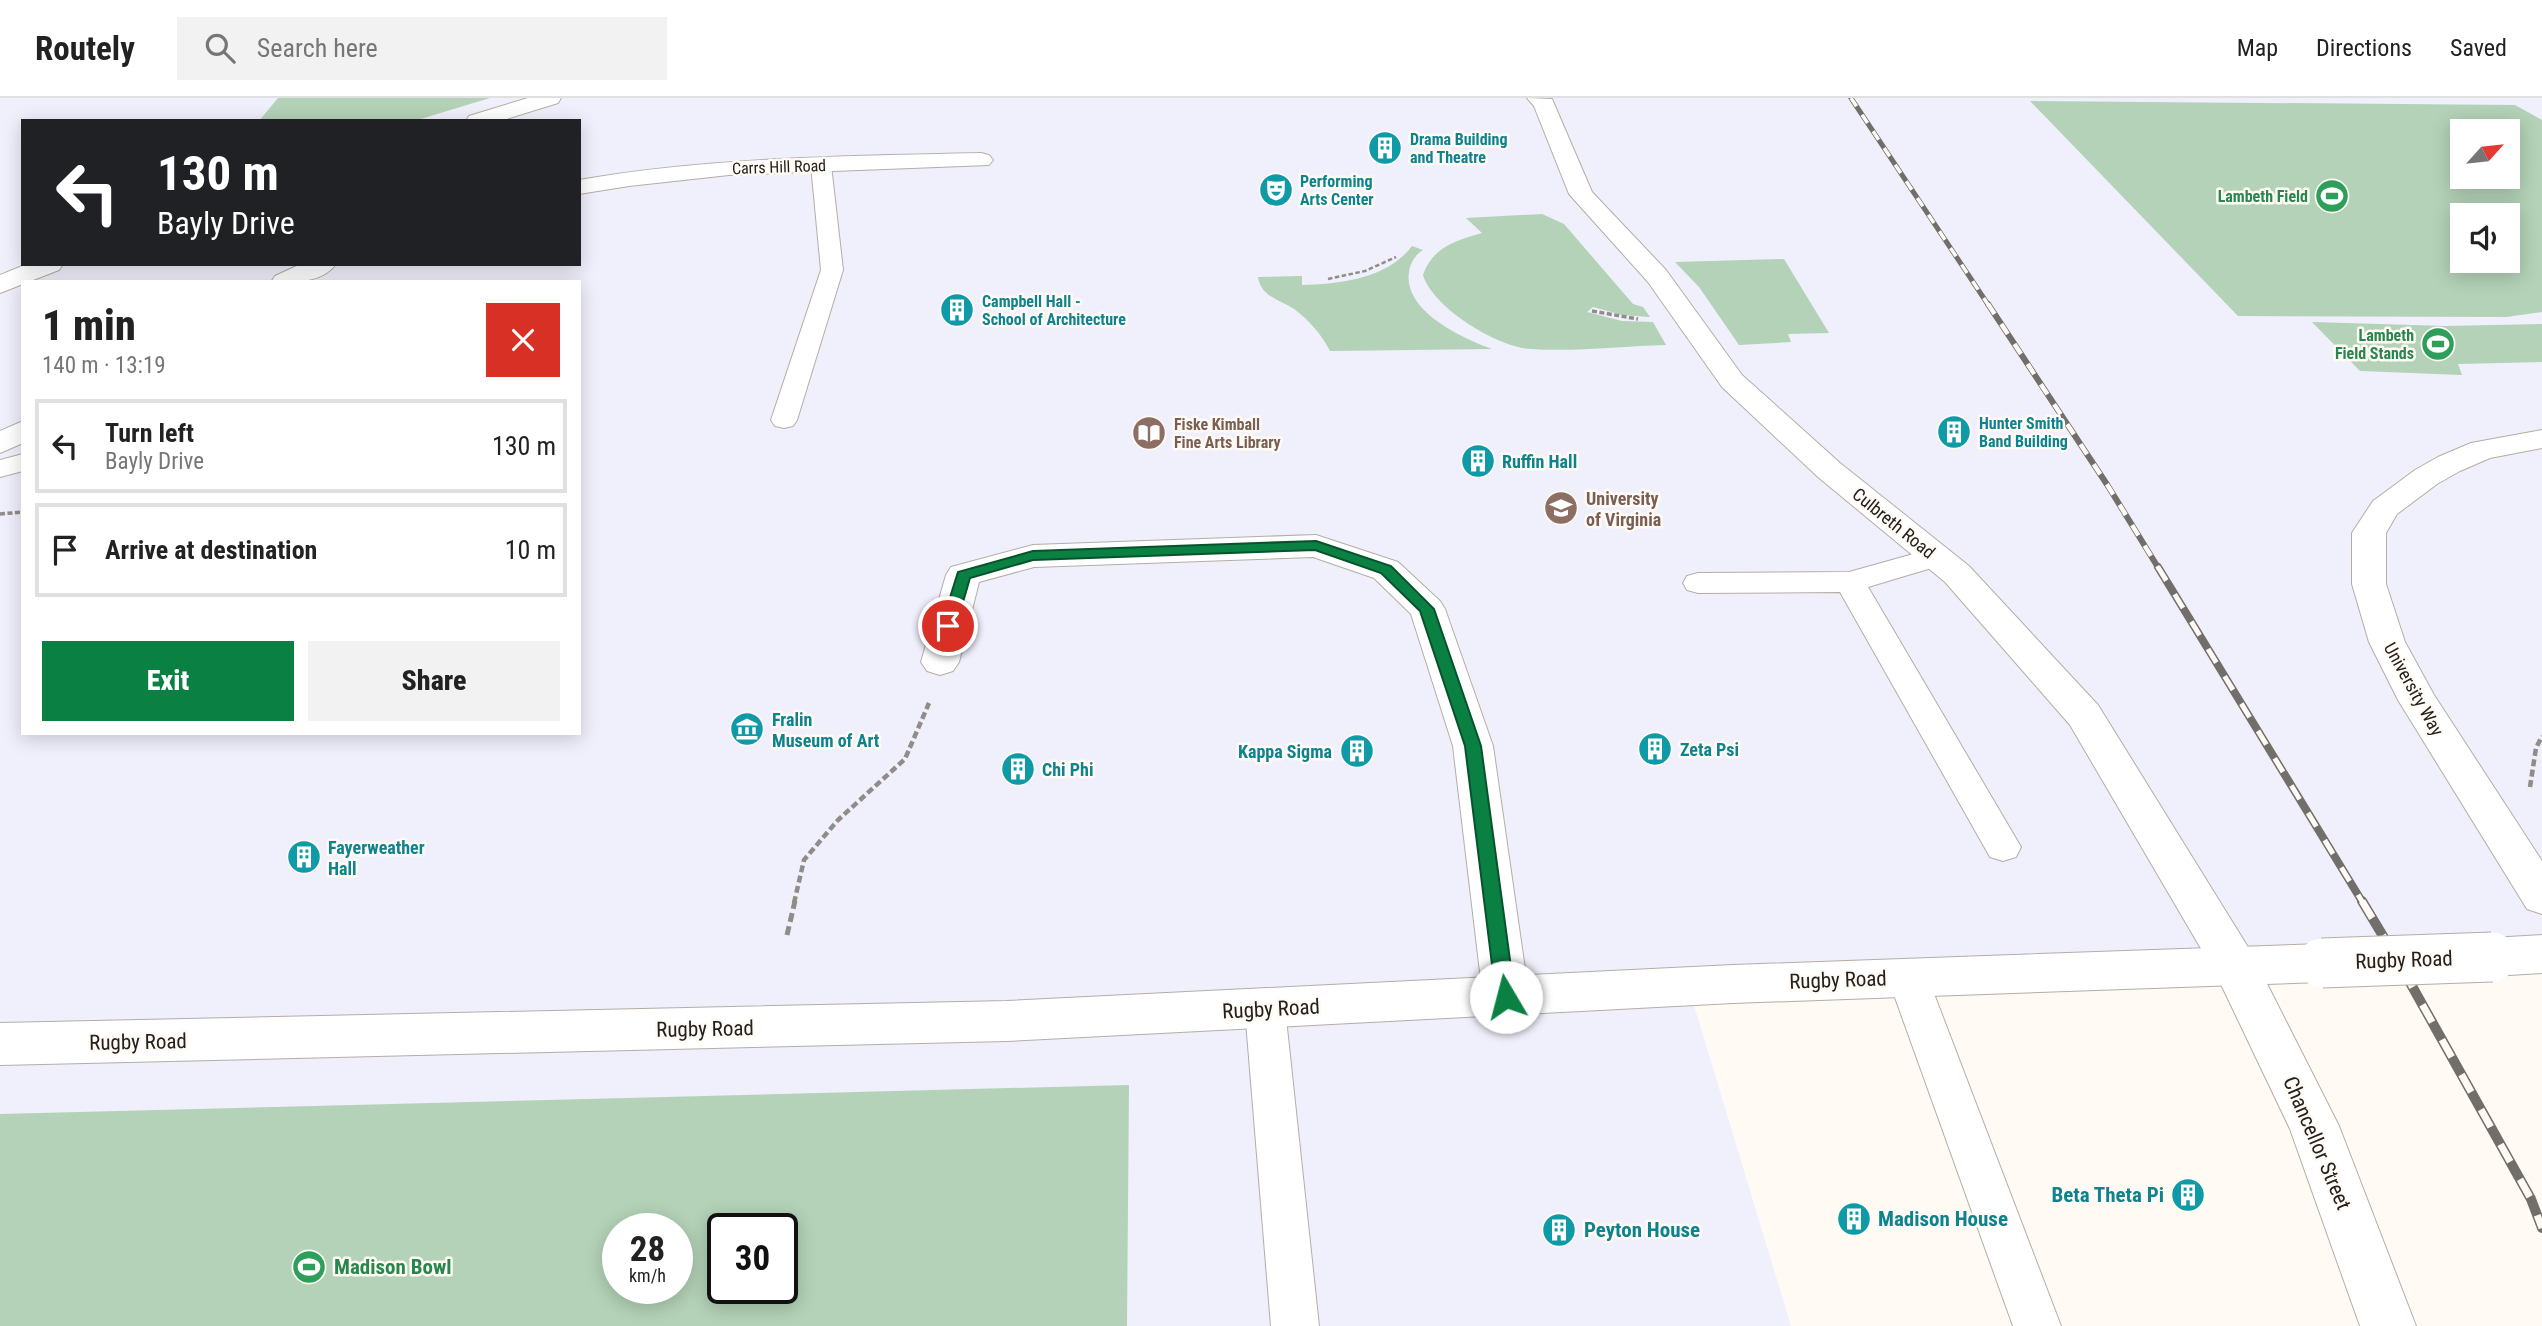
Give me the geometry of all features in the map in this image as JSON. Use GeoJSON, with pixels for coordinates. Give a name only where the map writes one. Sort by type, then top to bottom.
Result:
{"type":"FeatureCollection","features":[{"type":"Feature","properties":{"kind":"street"},"geometry":{"type":"LineString","coordinates":[[483,119],[550,98]]}},
{"type":"Feature","properties":{"kind":"street","name":"Culbreth Road"},"geometry":{"type":"LineString","coordinates":[[1538,98],[1544,104],[1581,194],[1657,276],[1732,381],[1829,470],[1957,574],[2084,715],[2235,965]]}},
{"type":"Feature","properties":{"kind":"street","name":"Carrs Hill Road"},"geometry":{"type":"LineString","coordinates":[[581,187],[700,170],[981,160]]}},
{"type":"Feature","properties":{"kind":"street"},"geometry":{"type":"LineString","coordinates":[[0,285],[45,266]]}},
{"type":"Feature","properties":{"kind":"street"},"geometry":{"type":"LineString","coordinates":[[288,280],[319,266]]}},
{"type":"Feature","properties":{"kind":"street"},"geometry":{"type":"LineString","coordinates":[[0,444],[21,431]]}},
{"type":"Feature","properties":{"kind":"street","name":"University Way"},"geometry":{"type":"LineString","coordinates":[[2542,439],[2482,450],[2449,464],[2426,477],[2385,508],[2369,533],[2369,583],[2387,642],[2417,700],[2542,897]]}},
{"type":"Feature","properties":{"kind":"street"},"geometry":{"type":"LineString","coordinates":[[940,662],[963,575],[1033,556],[1316,545],[1386,570],[1427,609],[1473,746],[1506,997]]}},
{"type":"Feature","properties":{"kind":"street","name":"Rugby Road"},"geometry":{"type":"LineString","coordinates":[[0,1044],[1007,1021],[1908,978],[2542,954]]}},
{"type":"Feature","properties":{"kind":"street","name":"Chancellor Street"},"geometry":{"type":"LineString","coordinates":[[2235,965],[2315,1126],[2388,1326]]}},
{"type":"Feature","properties":{"kind":"lane"},"geometry":{"type":"LineString","coordinates":[[784,420],[832,270],[821,164]]}},
{"type":"Feature","properties":{"kind":"lane"},"geometry":{"type":"LineString","coordinates":[[0,469],[21,463]]}},
{"type":"Feature","properties":{"kind":"lane"},"geometry":{"type":"LineString","coordinates":[[1698,583],[1850,582],[1935,556]]}},
{"type":"Feature","properties":{"kind":"lane"},"geometry":{"type":"LineString","coordinates":[[1850,582],[2003,847]]}},
{"type":"Feature","properties":{"kind":"lane"},"geometry":{"type":"LineString","coordinates":[[1908,978],[2037,1326]]}},
{"type":"Feature","properties":{"kind":"lane"},"geometry":{"type":"LineString","coordinates":[[1265,1009],[1295,1326]]}},
{"type":"Feature","properties":{"kind":"path"},"geometry":{"type":"LineString","coordinates":[[1328,279],[1357,274],[1396,257]]}},
{"type":"Feature","properties":{"kind":"path"},"geometry":{"type":"LineString","coordinates":[[1592,311],[1623,318],[1645,319]]}},
{"type":"Feature","properties":{"kind":"path"},"geometry":{"type":"LineString","coordinates":[[0,514],[21,512]]}},
{"type":"Feature","properties":{"kind":"path"},"geometry":{"type":"LineString","coordinates":[[788,936],[804,860],[838,820],[905,759],[929,704],[940,662]]}},
{"type":"Feature","properties":{"kind":"path"},"geometry":{"type":"LineString","coordinates":[[2532,798],[2530,786],[2536,748],[2542,736]]}},
{"type":"Feature","properties":{"kind":"shaded area","name":"University of Virginia"},"geometry":{"type":"Polygon","coordinates":[[[0,98],[2542,98],[2542,956],[1689,989],[1791,1326],[0,1326],[0,98]]]}},
{"type":"Feature","properties":{"kind":"green space"},"geometry":{"type":"Polygon","coordinates":[[[278,98],[490,98],[421,119],[261,119],[278,98]]]}},
{"type":"Feature","properties":{"kind":"green space","name":"Lambeth Field"},"geometry":{"type":"Polygon","coordinates":[[[2030,101],[2515,105],[2542,120],[2542,312],[2506,317],[2238,316],[2030,101]]]}},
{"type":"Feature","properties":{"kind":"green space"},"geometry":{"type":"Polygon","coordinates":[[[1542,214],[1564,224],[1633,304],[1643,307],[1650,317],[1622,315],[1593,307],[1587,312],[1622,321],[1653,322],[1666,345],[1564,350],[1517,347],[1468,324],[1429,288],[1423,275],[1432,258],[1454,242],[1482,233],[1466,218],[1542,214]]]}},
{"type":"Feature","properties":{"kind":"green space"},"geometry":{"type":"Polygon","coordinates":[[[1412,246],[1423,250],[1414,259],[1409,272],[1415,299],[1437,321],[1492,349],[1330,351],[1309,322],[1294,309],[1267,293],[1258,277],[1302,276],[1302,285],[1362,278],[1390,266],[1412,246]]]}},
{"type":"Feature","properties":{"kind":"green space"},"geometry":{"type":"Polygon","coordinates":[[[1784,259],[1829,333],[1788,334],[1791,342],[1739,345],[1699,287],[1675,262],[1784,259]]]}},
{"type":"Feature","properties":{"kind":"green space","name":"Lambeth Field Stands"},"geometry":{"type":"Polygon","coordinates":[[[2312,322],[2446,326],[2542,324],[2542,362],[2458,364],[2462,375],[2360,371],[2312,322]]]}},
{"type":"Feature","properties":{"kind":"green space"},"geometry":{"type":"Polygon","coordinates":[[[1129,1085],[1127,1326],[0,1326],[0,1114],[1129,1085]]]}},
{"type":"Feature","properties":{"kind":"railway"},"geometry":{"type":"LineString","coordinates":[[1851,98],[1989,306]]}},
{"type":"Feature","properties":{"kind":"railway"},"geometry":{"type":"LineString","coordinates":[[1988,304],[2108,486],[2159,569]]}},
{"type":"Feature","properties":{"kind":"railway"},"geometry":{"type":"LineString","coordinates":[[2158,567],[2363,903]]}},
{"type":"Feature","properties":{"kind":"railway"},"geometry":{"type":"LineString","coordinates":[[2362,901],[2531,1199],[2542,1228]]}},
{"type":"Feature","properties":{"kind":"place","name":"Drama Building and Theatre"},"geometry":{"type":"Point","coordinates":[1385,148]}},
{"type":"Feature","properties":{"kind":"place","name":"Performing Arts Center"},"geometry":{"type":"Point","coordinates":[1276,190]}},
{"type":"Feature","properties":{"kind":"place","name":"Lambeth Field"},"geometry":{"type":"Point","coordinates":[2332,196]}},
{"type":"Feature","properties":{"kind":"place","name":"Campbell Hall - School of Architecture"},"geometry":{"type":"Point","coordinates":[957,310]}},
{"type":"Feature","properties":{"kind":"place","name":"Lambeth Field Stands"},"geometry":{"type":"Point","coordinates":[2438,344]}},
{"type":"Feature","properties":{"kind":"place","name":"Hunter Smith Band Building"},"geometry":{"type":"Point","coordinates":[1954,432]}},
{"type":"Feature","properties":{"kind":"place","name":"Fiske Kimball Fine Arts Library"},"geometry":{"type":"Point","coordinates":[1149,433]}},
{"type":"Feature","properties":{"kind":"place","name":"Ruffin Hall"},"geometry":{"type":"Point","coordinates":[1478,461]}},
{"type":"Feature","properties":{"kind":"place","name":"University of Virginia"},"geometry":{"type":"Point","coordinates":[1561,508]}},
{"type":"Feature","properties":{"kind":"place","name":"Fralin Museum of Art"},"geometry":{"type":"Point","coordinates":[747,729]}},
{"type":"Feature","properties":{"kind":"place","name":"Zeta Psi"},"geometry":{"type":"Point","coordinates":[1655,749]}},
{"type":"Feature","properties":{"kind":"place","name":"Kappa Sigma"},"geometry":{"type":"Point","coordinates":[1357,751]}},
{"type":"Feature","properties":{"kind":"place","name":"Chi Phi"},"geometry":{"type":"Point","coordinates":[1018,769]}},
{"type":"Feature","properties":{"kind":"place","name":"Fayerweather Hall"},"geometry":{"type":"Point","coordinates":[304,857]}},
{"type":"Feature","properties":{"kind":"place","name":"Beta Theta Pi"},"geometry":{"type":"Point","coordinates":[2188,1195]}},
{"type":"Feature","properties":{"kind":"place","name":"Madison House"},"geometry":{"type":"Point","coordinates":[1854,1219]}},
{"type":"Feature","properties":{"kind":"place","name":"Peyton House"},"geometry":{"type":"Point","coordinates":[1559,1230]}},
{"type":"Feature","properties":{"kind":"place","name":"Madison Bowl"},"geometry":{"type":"Point","coordinates":[309,1267]}},
{"type":"Feature","properties":{"kind":"route"},"geometry":{"type":"LineString","coordinates":[[948,626],[963,575],[1033,556],[1316,545],[1386,570],[1427,609],[1473,746],[1506,997]]}}]}
